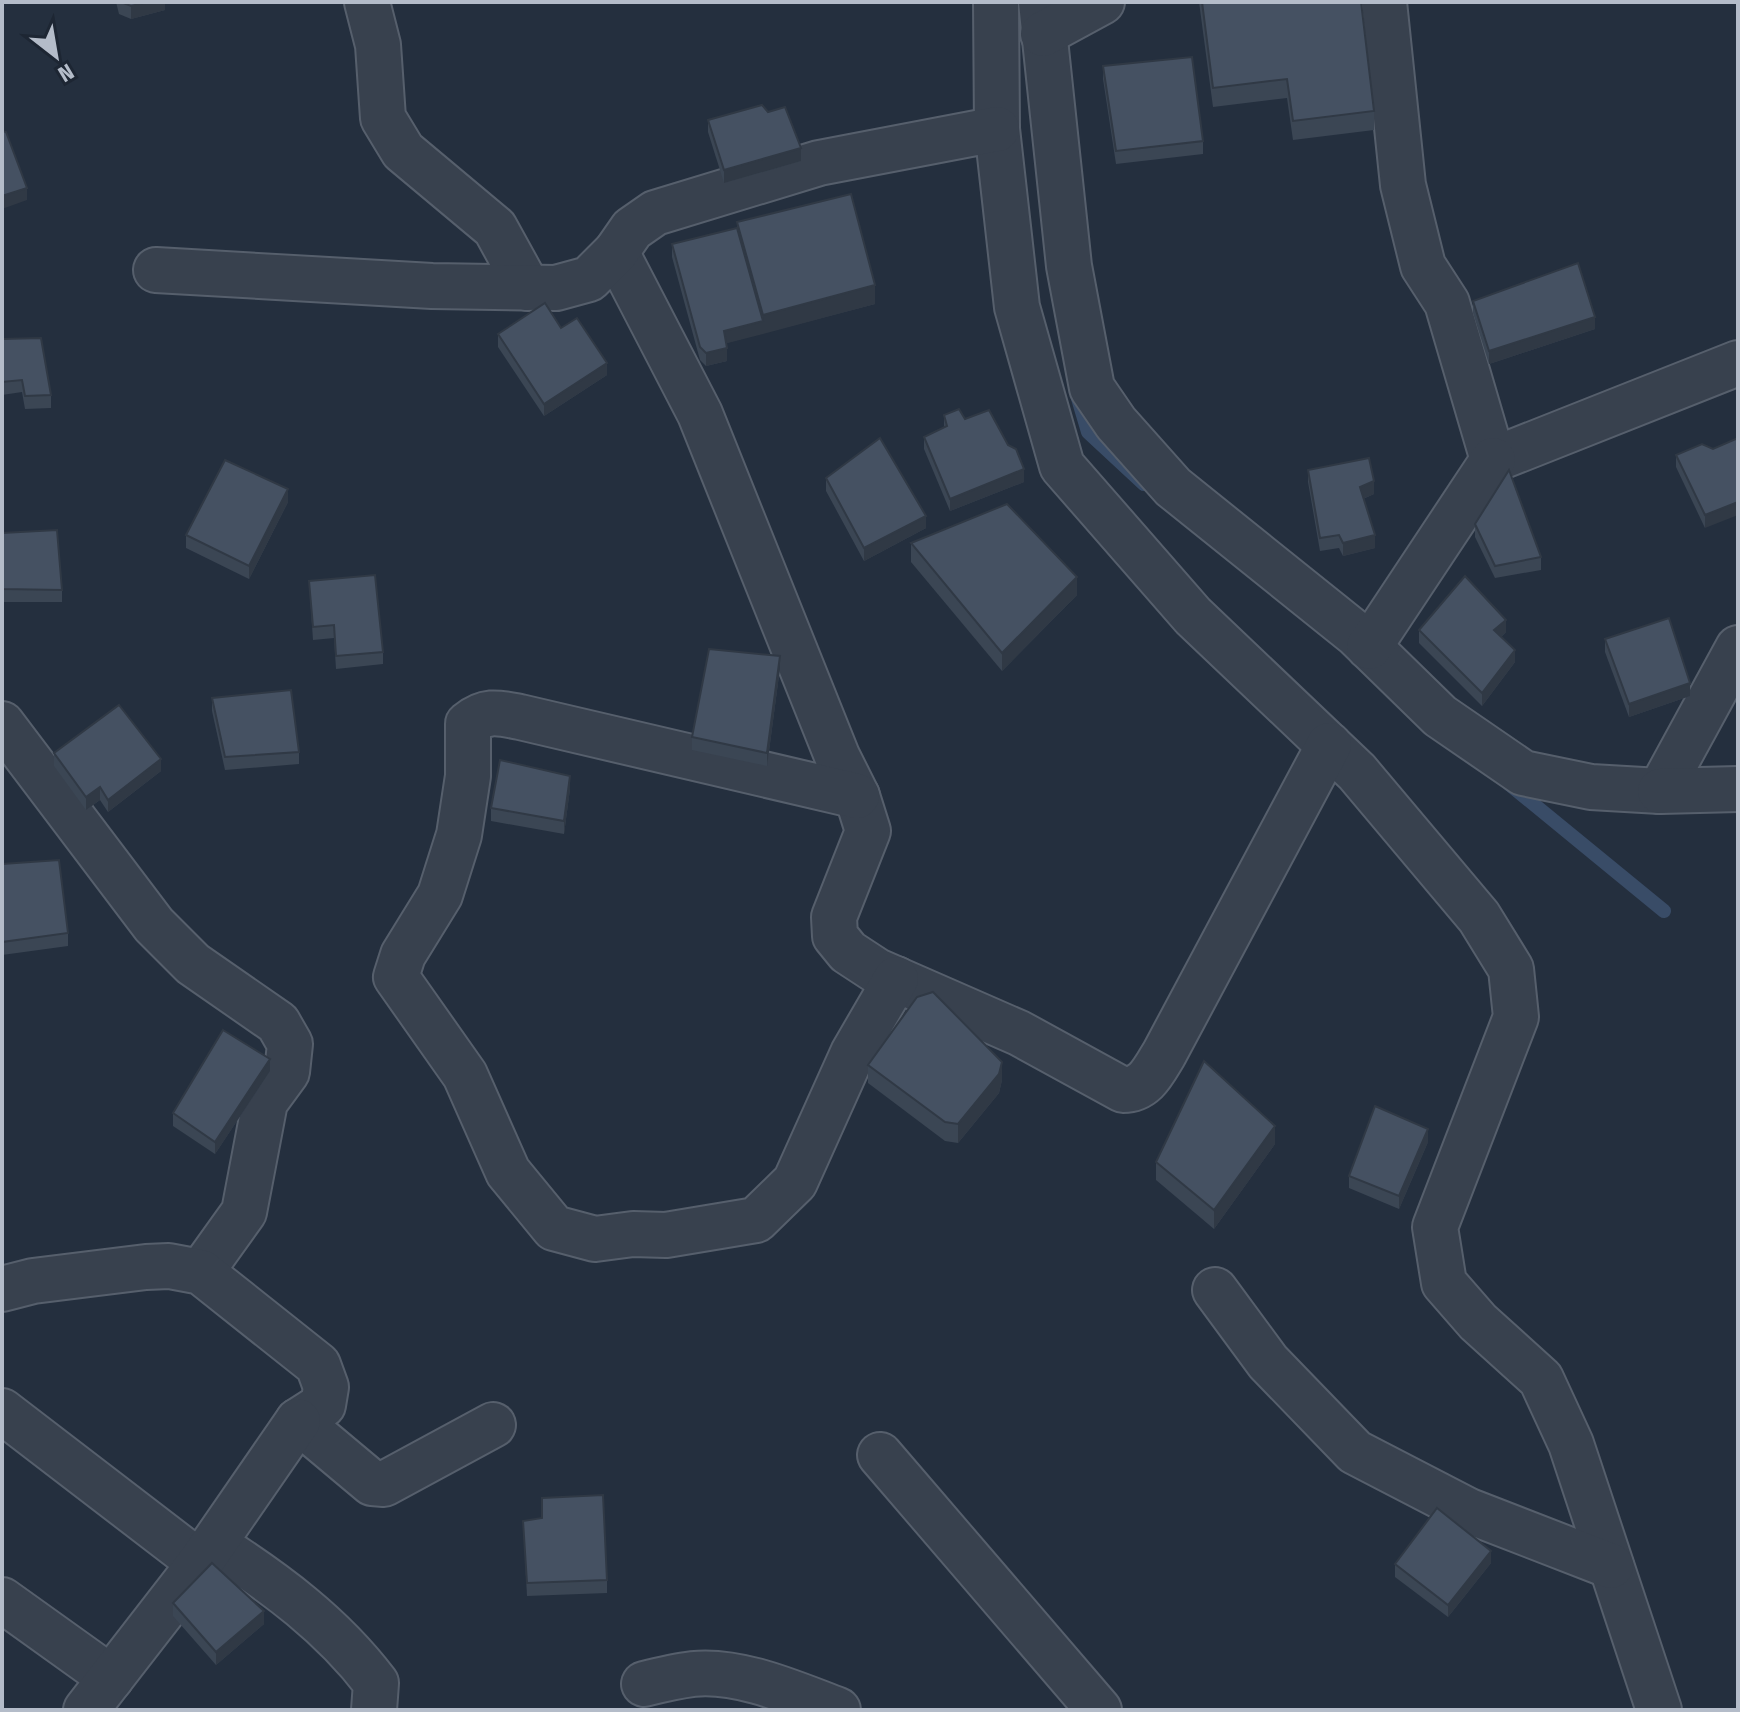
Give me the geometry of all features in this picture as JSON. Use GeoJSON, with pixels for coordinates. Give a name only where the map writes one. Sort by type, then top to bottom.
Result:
{"type":"FeatureCollection","features":[{"type":"Feature","properties":{"kind":"street"},"geometry":{"type":"LineString","coordinates":[[367,2],[378,45],[383,118],[403,151],[495,228],[528,288]]}},
{"type":"Feature","properties":{"kind":"street"},"geometry":{"type":"LineString","coordinates":[[996,2],[997,129],[1017,307],[1062,466],[1193,616],[1357,772],[1479,917],[1511,969],[1516,1017],[1435,1227],[1444,1283],[1478,1322],[1541,1379],[1571,1444],[1659,1710]]}},
{"type":"Feature","properties":{"kind":"street"},"geometry":{"type":"LineString","coordinates":[[1102,2],[1042,18],[1069,266],[1092,388],[1116,423],[1173,487],[1369,647],[1440,716],[1523,773],[1591,787],[1660,791],[1738,789]]}},
{"type":"Feature","properties":{"kind":"street"},"geometry":{"type":"LineString","coordinates":[[1384,2],[1403,185],[1423,266],[1447,303],[1493,460]]}},
{"type":"Feature","properties":{"kind":"street"},"geometry":{"type":"LineString","coordinates":[[156,270],[323,281],[556,288],[589,279],[616,252],[632,229],[655,213],[819,163],[997,129]]}},
{"type":"Feature","properties":{"kind":"street"},"geometry":{"type":"LineString","coordinates":[[616,252],[700,414],[837,756],[857,796],[868,831],[834,917],[835,936],[848,952],[896,979],[1019,1033],[1123,1090],[1136,1090],[1146,1082],[1164,1054],[1329,745]]}},
{"type":"Feature","properties":{"kind":"street"},"geometry":{"type":"LineString","coordinates":[[1369,647],[1493,460],[1738,363]]}},
{"type":"Feature","properties":{"kind":"street"},"geometry":{"type":"LineString","coordinates":[[1660,791],[1738,648]]}},
{"type":"Feature","properties":{"kind":"street"},"geometry":{"type":"LineString","coordinates":[[857,796],[520,717],[493,712],[480,714],[468,724],[468,776],[459,835],[440,895],[403,955],[396,977],[465,1075],[508,1172],[554,1228],[595,1239],[666,1235],[756,1220],[795,1182],[853,1053],[896,979]]}},
{"type":"Feature","properties":{"kind":"street"},"geometry":{"type":"LineString","coordinates":[[8,750],[154,925],[193,964],[278,1023],[290,1044],[287,1072],[265,1102],[244,1212],[201,1272]]}},
{"type":"Feature","properties":{"kind":"street"},"geometry":{"type":"LineString","coordinates":[[2,1289],[33,1281],[146,1267],[169,1266],[201,1272],[318,1365],[326,1387],[323,1405],[298,1421],[207,1553],[98,1694],[2,1600]]}},
{"type":"Feature","properties":{"kind":"street"},"geometry":{"type":"LineString","coordinates":[[1215,1290],[1268,1362],[1355,1452],[1469,1511],[1611,1566]]}},
{"type":"Feature","properties":{"kind":"street"},"geometry":{"type":"LineString","coordinates":[[2,1411],[207,1553],[270,1579],[320,1621],[359,1660],[376,1683],[374,1710]]}},
{"type":"Feature","properties":{"kind":"street"},"geometry":{"type":"LineString","coordinates":[[298,1421],[372,1483],[384,1484],[493,1425]]}},
{"type":"Feature","properties":{"kind":"street"},"geometry":{"type":"LineString","coordinates":[[880,1455],[1099,1710]]}},
{"type":"Feature","properties":{"kind":"street"},"geometry":{"type":"LineString","coordinates":[[644,1684],[696,1673],[739,1678],[789,1691],[838,1710]]}},
{"type":"Feature","properties":{"kind":"building"},"geometry":{"type":"Polygon","coordinates":[[[121,2],[147,2],[131,6],[121,2]]]}},
{"type":"Feature","properties":{"kind":"building"},"geometry":{"type":"Polygon","coordinates":[[[1202,2],[1361,2],[1374,111],[1293,121],[1287,79],[1213,88],[1202,2]]]}},
{"type":"Feature","properties":{"kind":"building"},"geometry":{"type":"Polygon","coordinates":[[[1192,57],[1203,141],[1116,151],[1103,66],[1192,57]]]}},
{"type":"Feature","properties":{"kind":"building"},"geometry":{"type":"Polygon","coordinates":[[[762,105],[768,112],[785,107],[801,148],[724,170],[708,120],[762,105]]]}},
{"type":"Feature","properties":{"kind":"building"},"geometry":{"type":"Polygon","coordinates":[[[2,131],[6,132],[27,188],[2,196],[2,131]]]}},
{"type":"Feature","properties":{"kind":"building"},"geometry":{"type":"Polygon","coordinates":[[[851,194],[875,285],[763,315],[737,222],[851,194]]]}},
{"type":"Feature","properties":{"kind":"building"},"geometry":{"type":"Polygon","coordinates":[[[737,228],[763,321],[724,331],[727,348],[706,353],[700,347],[672,244],[737,228]]]}},
{"type":"Feature","properties":{"kind":"building"},"geometry":{"type":"Polygon","coordinates":[[[1578,263],[1595,317],[1489,351],[1473,301],[1578,263]]]}},
{"type":"Feature","properties":{"kind":"building"},"geometry":{"type":"Polygon","coordinates":[[[545,303],[561,328],[577,318],[607,363],[544,404],[498,334],[545,303]]]}},
{"type":"Feature","properties":{"kind":"building"},"geometry":{"type":"Polygon","coordinates":[[[41,338],[51,395],[25,396],[22,380],[2,382],[2,339],[41,338]]]}},
{"type":"Feature","properties":{"kind":"building"},"geometry":{"type":"Polygon","coordinates":[[[959,409],[965,419],[989,410],[1008,445],[1016,449],[1024,469],[950,499],[924,437],[947,426],[944,415],[959,409]]]}},
{"type":"Feature","properties":{"kind":"building"},"geometry":{"type":"Polygon","coordinates":[[[880,438],[926,516],[864,548],[826,478],[880,438]]]}},
{"type":"Feature","properties":{"kind":"building"},"geometry":{"type":"Polygon","coordinates":[[[1738,438],[1738,502],[1705,515],[1676,455],[1702,444],[1713,449],[1738,438]]]}},
{"type":"Feature","properties":{"kind":"building"},"geometry":{"type":"Polygon","coordinates":[[[1369,458],[1374,481],[1360,487],[1375,535],[1343,543],[1339,535],[1320,538],[1308,470],[1369,458]]]}},
{"type":"Feature","properties":{"kind":"building"},"geometry":{"type":"Polygon","coordinates":[[[225,460],[288,489],[249,566],[186,535],[225,460]]]}},
{"type":"Feature","properties":{"kind":"building"},"geometry":{"type":"Polygon","coordinates":[[[1509,470],[1541,557],[1495,566],[1475,524],[1509,470]]]}},
{"type":"Feature","properties":{"kind":"building"},"geometry":{"type":"Polygon","coordinates":[[[1007,504],[1077,577],[1002,653],[911,543],[1007,504]]]}},
{"type":"Feature","properties":{"kind":"building"},"geometry":{"type":"Polygon","coordinates":[[[57,530],[62,590],[2,589],[2,533],[57,530]]]}},
{"type":"Feature","properties":{"kind":"building"},"geometry":{"type":"Polygon","coordinates":[[[375,575],[383,652],[336,656],[334,625],[313,627],[309,581],[375,575]]]}},
{"type":"Feature","properties":{"kind":"building"},"geometry":{"type":"Polygon","coordinates":[[[1465,576],[1506,620],[1494,630],[1515,650],[1482,693],[1419,630],[1465,576]]]}},
{"type":"Feature","properties":{"kind":"building"},"geometry":{"type":"Polygon","coordinates":[[[1669,618],[1690,683],[1629,704],[1605,639],[1669,618]]]}},
{"type":"Feature","properties":{"kind":"building"},"geometry":{"type":"Polygon","coordinates":[[[709,649],[780,656],[767,753],[692,737],[709,649]]]}},
{"type":"Feature","properties":{"kind":"building"},"geometry":{"type":"Polygon","coordinates":[[[291,690],[299,752],[225,757],[212,698],[291,690]]]}},
{"type":"Feature","properties":{"kind":"building"},"geometry":{"type":"Polygon","coordinates":[[[119,705],[161,759],[108,800],[100,787],[86,797],[54,753],[119,705]]]}},
{"type":"Feature","properties":{"kind":"building"},"geometry":{"type":"Polygon","coordinates":[[[500,760],[570,776],[564,821],[491,808],[500,760]]]}},
{"type":"Feature","properties":{"kind":"building"},"geometry":{"type":"Polygon","coordinates":[[[59,860],[68,933],[2,942],[2,864],[59,860]]]}},
{"type":"Feature","properties":{"kind":"building"},"geometry":{"type":"Polygon","coordinates":[[[933,992],[1002,1062],[999,1074],[958,1124],[945,1122],[868,1065],[917,997],[933,992]]]}},
{"type":"Feature","properties":{"kind":"building"},"geometry":{"type":"Polygon","coordinates":[[[223,1030],[270,1059],[215,1142],[173,1113],[223,1030]]]}},
{"type":"Feature","properties":{"kind":"building"},"geometry":{"type":"Polygon","coordinates":[[[1204,1061],[1275,1126],[1214,1210],[1156,1162],[1204,1061]]]}},
{"type":"Feature","properties":{"kind":"building"},"geometry":{"type":"Polygon","coordinates":[[[1375,1106],[1428,1129],[1399,1196],[1349,1176],[1375,1106]]]}},
{"type":"Feature","properties":{"kind":"building"},"geometry":{"type":"Polygon","coordinates":[[[603,1495],[607,1580],[527,1583],[523,1521],[542,1518],[542,1498],[603,1495]]]}},
{"type":"Feature","properties":{"kind":"building"},"geometry":{"type":"Polygon","coordinates":[[[1437,1508],[1491,1551],[1448,1605],[1395,1564],[1437,1508]]]}},
{"type":"Feature","properties":{"kind":"building"},"geometry":{"type":"Polygon","coordinates":[[[212,1563],[264,1611],[216,1652],[173,1603],[212,1563]]]}},
{"type":"Feature","properties":{"kind":"waterway"},"geometry":{"type":"LineString","coordinates":[[1077,395],[1088,432],[1144,484]]}},
{"type":"Feature","properties":{"kind":"waterway"},"geometry":{"type":"LineString","coordinates":[[1509,784],[1664,911]]}}]}
